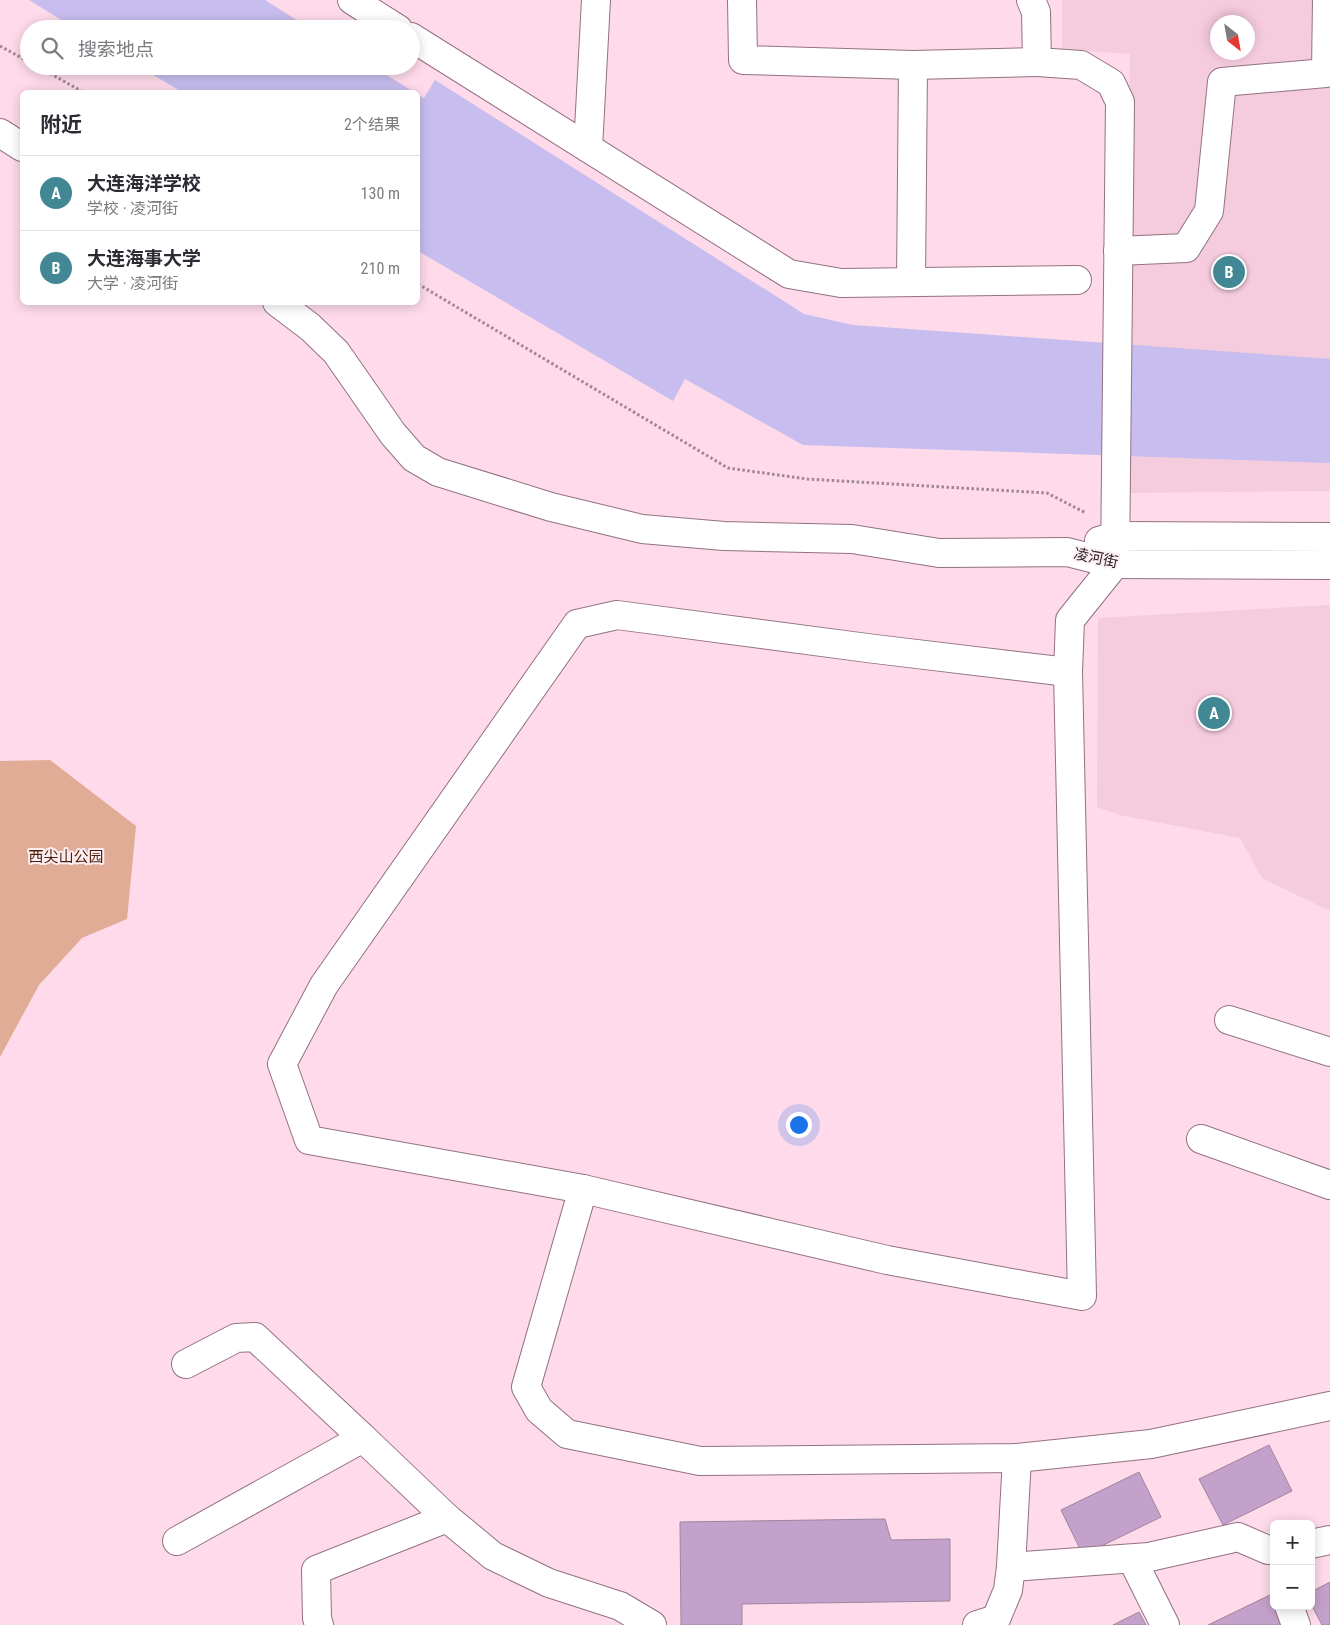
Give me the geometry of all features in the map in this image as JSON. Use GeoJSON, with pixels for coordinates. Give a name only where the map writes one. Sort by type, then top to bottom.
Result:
{"type":"FeatureCollection","features":[{"type":"Feature","properties":{"kind":"street"},"geometry":{"type":"LineString","coordinates":[[352,0],[384,20]]}},
{"type":"Feature","properties":{"kind":"street"},"geometry":{"type":"LineString","coordinates":[[588,148],[596,0]]}},
{"type":"Feature","properties":{"kind":"street"},"geometry":{"type":"LineString","coordinates":[[742,0],[743,60],[913,65],[1037,62],[1081,65],[1111,83],[1120,102],[1115,564],[1070,620],[1068,672],[1082,1296],[888,1260],[583,1189],[309,1140],[282,1064],[324,986],[577,624],[616,614],[875,649],[1068,672]]}},
{"type":"Feature","properties":{"kind":"street"},"geometry":{"type":"LineString","coordinates":[[1031,0],[1036,12],[1037,62]]}},
{"type":"Feature","properties":{"kind":"street"},"geometry":{"type":"LineString","coordinates":[[1118,251],[1186,248],[1209,211],[1222,82],[1326,73],[1327,0]]}},
{"type":"Feature","properties":{"kind":"street"},"geometry":{"type":"LineString","coordinates":[[420,43],[789,274],[840,283],[1077,280]]}},
{"type":"Feature","properties":{"kind":"street"},"geometry":{"type":"LineString","coordinates":[[912,282],[913,65]]}},
{"type":"Feature","properties":{"kind":"street"},"geometry":{"type":"LineString","coordinates":[[0,133],[20,146]]}},
{"type":"Feature","properties":{"kind":"street"},"geometry":{"type":"LineString","coordinates":[[281,305],[310,327],[336,352],[393,434],[414,458],[438,472],[551,507],[642,528],[724,536],[852,539],[939,553],[1066,552]]}},
{"type":"Feature","properties":{"kind":"street","name":"凌河街"},"geometry":{"type":"LineString","coordinates":[[1066,552],[1116,536],[1330,537]]}},
{"type":"Feature","properties":{"kind":"street","name":"凌河街"},"geometry":{"type":"LineString","coordinates":[[1066,552],[1115,564],[1330,565]]}},
{"type":"Feature","properties":{"kind":"street"},"geometry":{"type":"LineString","coordinates":[[1229,1020],[1330,1052]]}},
{"type":"Feature","properties":{"kind":"street"},"geometry":{"type":"LineString","coordinates":[[1201,1139],[1330,1185]]}},
{"type":"Feature","properties":{"kind":"street"},"geometry":{"type":"LineString","coordinates":[[583,1189],[526,1387],[539,1410],[566,1434],[700,1461],[1017,1458],[1151,1444],[1330,1406]]}},
{"type":"Feature","properties":{"kind":"street"},"geometry":{"type":"LineString","coordinates":[[186,1364],[236,1338],[255,1337],[447,1518],[493,1556],[549,1583],[620,1606],[652,1625]]}},
{"type":"Feature","properties":{"kind":"street"},"geometry":{"type":"LineString","coordinates":[[177,1542],[363,1438]]}},
{"type":"Feature","properties":{"kind":"street"},"geometry":{"type":"LineString","coordinates":[[991,1623],[1008,1590],[1017,1458]]}},
{"type":"Feature","properties":{"kind":"street"},"geometry":{"type":"LineString","coordinates":[[319,1625],[317,1618],[316,1570],[447,1518]]}},
{"type":"Feature","properties":{"kind":"street"},"geometry":{"type":"LineString","coordinates":[[1011,1567],[1150,1557],[1238,1537],[1270,1554]]}},
{"type":"Feature","properties":{"kind":"street"},"geometry":{"type":"LineString","coordinates":[[1315,1543],[1330,1540]]}},
{"type":"Feature","properties":{"kind":"street"},"geometry":{"type":"LineString","coordinates":[[1132,1559],[1165,1625]]}},
{"type":"Feature","properties":{"kind":"street"},"geometry":{"type":"LineString","coordinates":[[1290,1610],[1296,1625]]}},
{"type":"Feature","properties":{"kind":"path"},"geometry":{"type":"LineString","coordinates":[[0,46],[20,57]]}},
{"type":"Feature","properties":{"kind":"path"},"geometry":{"type":"LineString","coordinates":[[53,75],[79,90]]}},
{"type":"Feature","properties":{"kind":"path"},"geometry":{"type":"LineString","coordinates":[[420,285],[728,468],[807,479],[1047,493],[1093,517]]}},
{"type":"Feature","properties":{"kind":"shaded area"},"geometry":{"type":"Polygon","coordinates":[[[29,0],[265,0],[297,20],[61,20],[29,0]]]}},
{"type":"Feature","properties":{"kind":"shaded area"},"geometry":{"type":"Polygon","coordinates":[[[1062,0],[1330,0],[1330,491],[1126,493],[1130,54],[1062,49],[1062,0]]]}},
{"type":"Feature","properties":{"kind":"shaded area"},"geometry":{"type":"Polygon","coordinates":[[[153,75],[387,75],[411,90],[179,90],[153,75]]]}},
{"type":"Feature","properties":{"kind":"shaded area"},"geometry":{"type":"Polygon","coordinates":[[[435,80],[804,314],[853,325],[1330,359],[1330,463],[803,445],[685,379],[673,401],[420,252],[420,96],[424,98],[435,80]]]}},
{"type":"Feature","properties":{"kind":"shaded area"},"geometry":{"type":"Polygon","coordinates":[[[1330,605],[1330,911],[1262,878],[1240,838],[1120,815],[1097,807],[1098,618],[1330,605]]]}},
{"type":"Feature","properties":{"kind":"green space","name":"西尖山公园"},"geometry":{"type":"Polygon","coordinates":[[[50,760],[136,826],[127,919],[82,938],[39,985],[0,1057],[0,761],[50,760]]]}},
{"type":"Feature","properties":{"kind":"building"},"geometry":{"type":"Polygon","coordinates":[[[1269,1445],[1292,1491],[1223,1525],[1199,1479],[1269,1445]]]}},
{"type":"Feature","properties":{"kind":"building"},"geometry":{"type":"Polygon","coordinates":[[[1139,1472],[1161,1517],[1083,1555],[1061,1510],[1139,1472]]]}},
{"type":"Feature","properties":{"kind":"building"},"geometry":{"type":"Polygon","coordinates":[[[885,1519],[891,1540],[950,1539],[950,1601],[742,1604],[742,1625],[681,1625],[680,1522],[885,1519]]]}},
{"type":"Feature","properties":{"kind":"building"},"geometry":{"type":"Polygon","coordinates":[[[1330,1582],[1330,1625],[1322,1625],[1314,1610],[1315,1590],[1330,1582]]]}},
{"type":"Feature","properties":{"kind":"building"},"geometry":{"type":"Polygon","coordinates":[[[1270,1595],[1270,1610],[1279,1610],[1287,1625],[1208,1625],[1270,1595]]]}},
{"type":"Feature","properties":{"kind":"building"},"geometry":{"type":"Polygon","coordinates":[[[1139,1612],[1146,1625],[1113,1625],[1139,1612]]]}},
{"type":"Feature","properties":{"kind":"place","name":"大连海事大学"},"geometry":{"type":"Point","coordinates":[1229,272]}},
{"type":"Feature","properties":{"kind":"place","name":"大连海洋学校"},"geometry":{"type":"Point","coordinates":[1214,713]}}]}
